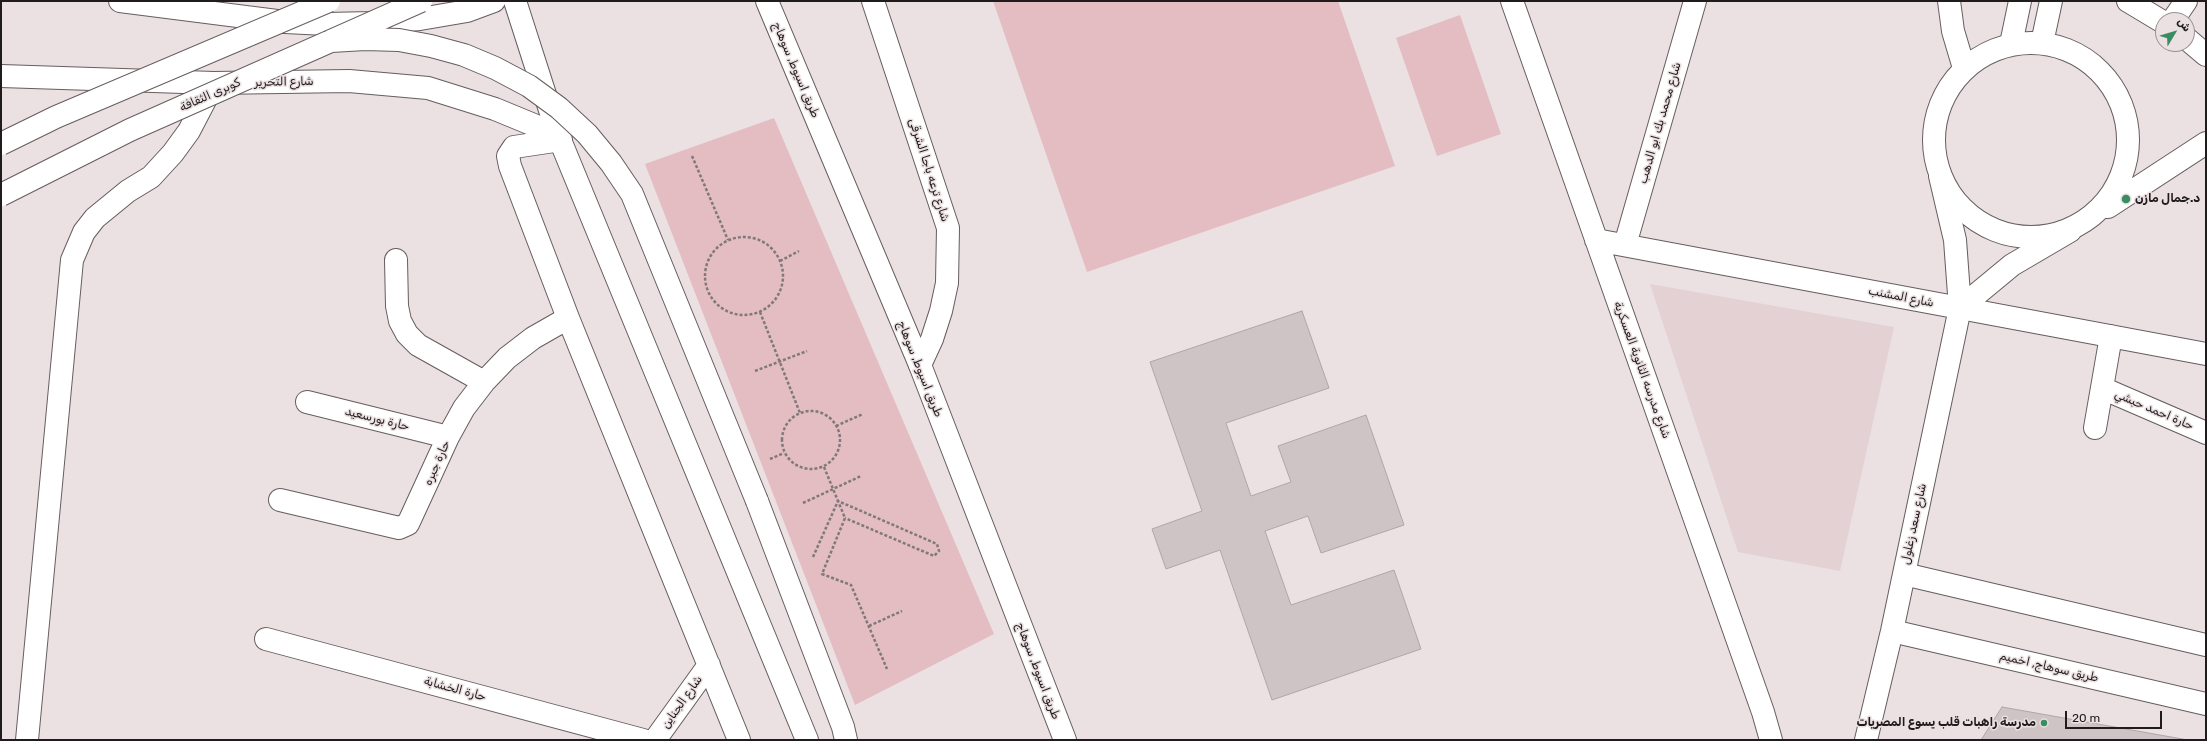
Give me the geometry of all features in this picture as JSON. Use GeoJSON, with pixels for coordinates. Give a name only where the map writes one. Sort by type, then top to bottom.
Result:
{"type":"FeatureCollection","features":[{"type":"Feature","properties":{"kind":"street"},"geometry":{"type":"LineString","coordinates":[[120,1],[285,22],[326,24],[373,23],[420,18],[467,11],[494,1]]}},
{"type":"Feature","properties":{"kind":"street"},"geometry":{"type":"LineString","coordinates":[[1,144],[56,117],[329,1]]}},
{"type":"Feature","properties":{"kind":"street","name":"كوبرى الثقافة"},"geometry":{"type":"LineString","coordinates":[[1,195],[130,130],[421,1]]}},
{"type":"Feature","properties":{"kind":"street"},"geometry":{"type":"LineString","coordinates":[[515,1],[559,137],[808,740]]}},
{"type":"Feature","properties":{"kind":"street","name":"طريق اسيوط, سوهاج"},"geometry":{"type":"LineString","coordinates":[[767,1],[920,365],[1065,740]]}},
{"type":"Feature","properties":{"kind":"street","name":"شارع ترعه باجا الشرقى"},"geometry":{"type":"LineString","coordinates":[[873,1],[948,228],[949,256],[941,311],[932,339],[920,365]]}},
{"type":"Feature","properties":{"kind":"street","name":"شارع مدرسه الثانوية العسكرية"},"geometry":{"type":"LineString","coordinates":[[1512,1],[1763,712],[1771,740]]}},
{"type":"Feature","properties":{"kind":"street","name":"شارع محمد بك ابو الدهب"},"geometry":{"type":"LineString","coordinates":[[1624,245],[1695,1]]}},
{"type":"Feature","properties":{"kind":"street"},"geometry":{"type":"LineString","coordinates":[[1949,1],[1953,31],[1964,68]]}},
{"type":"Feature","properties":{"kind":"street"},"geometry":{"type":"LineString","coordinates":[[2011,44],[2020,1]]}},
{"type":"Feature","properties":{"kind":"street"},"geometry":{"type":"LineString","coordinates":[[2042,43],[2051,1]]}},
{"type":"Feature","properties":{"kind":"street"},"geometry":{"type":"LineString","coordinates":[[2128,1],[2155,17]]}},
{"type":"Feature","properties":{"kind":"street"},"geometry":{"type":"LineString","coordinates":[[2178,12],[2186,1]]}},
{"type":"Feature","properties":{"kind":"street"},"geometry":{"type":"LineString","coordinates":[[331,41],[365,39],[399,40],[432,46],[464,55],[495,68],[529,86],[559,108],[587,134],[611,163],[632,194],[757,501],[840,720],[846,740]]}},
{"type":"Feature","properties":{"kind":"street","name":"شارع سعد زغلول"},"geometry":{"type":"LineString","coordinates":[[1866,740],[1892,631],[1960,308],[1959,274],[1955,240],[1934,147],[1936,119],[1946,91],[1964,68],[1986,53],[2011,44],[2042,43],[2074,52],[2101,71],[2120,98],[2129,129],[2127,162],[2120,180],[2115,192],[2093,216]]}},
{"type":"Feature","properties":{"kind":"street"},"geometry":{"type":"LineString","coordinates":[[2195,46],[2206,55]]}},
{"type":"Feature","properties":{"kind":"street","name":"شارع التحرير"},"geometry":{"type":"LineString","coordinates":[[1,76],[214,83],[349,81],[428,88],[495,109],[559,137]]}},
{"type":"Feature","properties":{"kind":"street"},"geometry":{"type":"LineString","coordinates":[[28,740],[72,260],[84,232],[95,218],[128,191],[151,177],[173,153],[196,119],[214,83]]}},
{"type":"Feature","properties":{"kind":"street"},"geometry":{"type":"LineString","coordinates":[[559,137],[514,147],[508,156],[510,166],[568,318],[739,740]]}},
{"type":"Feature","properties":{"kind":"street"},"geometry":{"type":"LineString","coordinates":[[1960,308],[2012,265],[2070,231],[2206,143]]}},
{"type":"Feature","properties":{"kind":"street"},"geometry":{"type":"LineString","coordinates":[[1940,176],[1956,203],[1980,223],[2008,236],[2039,238],[2070,231]]}},
{"type":"Feature","properties":{"kind":"street","name":"شارع المشنب"},"geometry":{"type":"LineString","coordinates":[[1596,240],[2206,354]]}},
{"type":"Feature","properties":{"kind":"street"},"geometry":{"type":"LineString","coordinates":[[396,260],[397,306],[400,321],[407,334],[418,345],[484,382]]}},
{"type":"Feature","properties":{"kind":"street","name":"حارة جبره"},"geometry":{"type":"LineString","coordinates":[[280,500],[399,528],[404,527],[412,520],[448,437],[464,408],[484,382],[507,358],[533,338],[568,318]]}},
{"type":"Feature","properties":{"kind":"street"},"geometry":{"type":"LineString","coordinates":[[2095,428],[2111,336]]}},
{"type":"Feature","properties":{"kind":"street","name":"حارة احمد حبشي"},"geometry":{"type":"LineString","coordinates":[[2102,388],[2206,433]]}},
{"type":"Feature","properties":{"kind":"street","name":"حارة بورسعيد"},"geometry":{"type":"LineString","coordinates":[[307,402],[448,437]]}},
{"type":"Feature","properties":{"kind":"street"},"geometry":{"type":"LineString","coordinates":[[1904,574],[2206,645]]}},
{"type":"Feature","properties":{"kind":"street","name":"طريق سوهاج, اخميم"},"geometry":{"type":"LineString","coordinates":[[1892,631],[2206,704]]}},
{"type":"Feature","properties":{"kind":"street","name":"حارة الخشابة"},"geometry":{"type":"LineString","coordinates":[[266,639],[643,740]]}},
{"type":"Feature","properties":{"kind":"street","name":"شارع الجناين"},"geometry":{"type":"LineString","coordinates":[[655,740],[709,665]]}},
{"type":"Feature","properties":{"kind":"path"},"geometry":{"type":"LineString","coordinates":[[692,156],[728,240]]}},
{"type":"Feature","properties":{"kind":"path"},"geometry":{"type":"LineString","coordinates":[[745,236],[754,238],[771,247],[780,261],[784,276],[782,288],[773,302],[760,312],[744,315],[731,313],[721,308],[708,292],[705,275],[706,263],[714,250],[728,240],[745,236]]}},
{"type":"Feature","properties":{"kind":"path"},"geometry":{"type":"LineString","coordinates":[[780,261],[799,251]]}},
{"type":"Feature","properties":{"kind":"path"},"geometry":{"type":"LineString","coordinates":[[760,312],[800,413]]}},
{"type":"Feature","properties":{"kind":"path"},"geometry":{"type":"LineString","coordinates":[[755,371],[807,351]]}},
{"type":"Feature","properties":{"kind":"path"},"geometry":{"type":"LineString","coordinates":[[816,411],[831,419],[836,426],[840,437],[839,449],[833,459],[824,467],[809,470],[802,468],[794,465],[784,453],[782,434],[792,418],[800,413],[816,411]]}},
{"type":"Feature","properties":{"kind":"path"},"geometry":{"type":"LineString","coordinates":[[836,426],[863,414]]}},
{"type":"Feature","properties":{"kind":"path"},"geometry":{"type":"LineString","coordinates":[[824,467],[833,489],[845,518],[934,556],[939,551],[937,544],[838,501]]}},
{"type":"Feature","properties":{"kind":"path"},"geometry":{"type":"LineString","coordinates":[[803,502],[861,476]]}},
{"type":"Feature","properties":{"kind":"path"},"geometry":{"type":"LineString","coordinates":[[813,557],[838,501]]}},
{"type":"Feature","properties":{"kind":"path"},"geometry":{"type":"LineString","coordinates":[[845,518],[822,574],[851,585],[887,669]]}},
{"type":"Feature","properties":{"kind":"path"},"geometry":{"type":"LineString","coordinates":[[869,626],[902,611]]}},
{"type":"Feature","properties":{"kind":"shaded area"},"geometry":{"type":"Polygon","coordinates":[[[993,1],[1338,1],[1395,166],[1087,272],[993,1]]]}},
{"type":"Feature","properties":{"kind":"shaded area"},"geometry":{"type":"Polygon","coordinates":[[[1460,15],[1501,134],[1437,156],[1396,38],[1460,15]]]}},
{"type":"Feature","properties":{"kind":"shaded area"},"geometry":{"type":"Polygon","coordinates":[[[774,118],[994,634],[855,705],[645,164],[774,118]]]}},
{"type":"Feature","properties":{"kind":"shaded area"},"geometry":{"type":"Polygon","coordinates":[[[1650,284],[1894,327],[1840,571],[1738,552],[1650,284]]]}},
{"type":"Feature","properties":{"kind":"building"},"geometry":{"type":"Polygon","coordinates":[[[1302,311],[1329,388],[1226,423],[1251,496],[1291,482],[1278,446],[1366,415],[1404,525],[1321,553],[1308,516],[1265,531],[1291,605],[1394,570],[1421,649],[1272,700],[1220,550],[1166,569],[1152,529],[1202,511],[1150,362],[1302,311]]]}},
{"type":"Feature","properties":{"kind":"building","name":"مدرسة راهبات قلب يسوع المصريات"},"geometry":{"type":"Polygon","coordinates":[[[2002,707],[2188,740],[1981,740],[2002,707]]]}},
{"type":"Feature","properties":{"kind":"place","name":"د.جمال مازن"},"geometry":{"type":"Point","coordinates":[2126,199]}},
{"type":"Feature","properties":{"kind":"place","name":"مدرسة راهبات قلب يسوع المصريات"},"geometry":{"type":"Point","coordinates":[2044,723]}}]}
